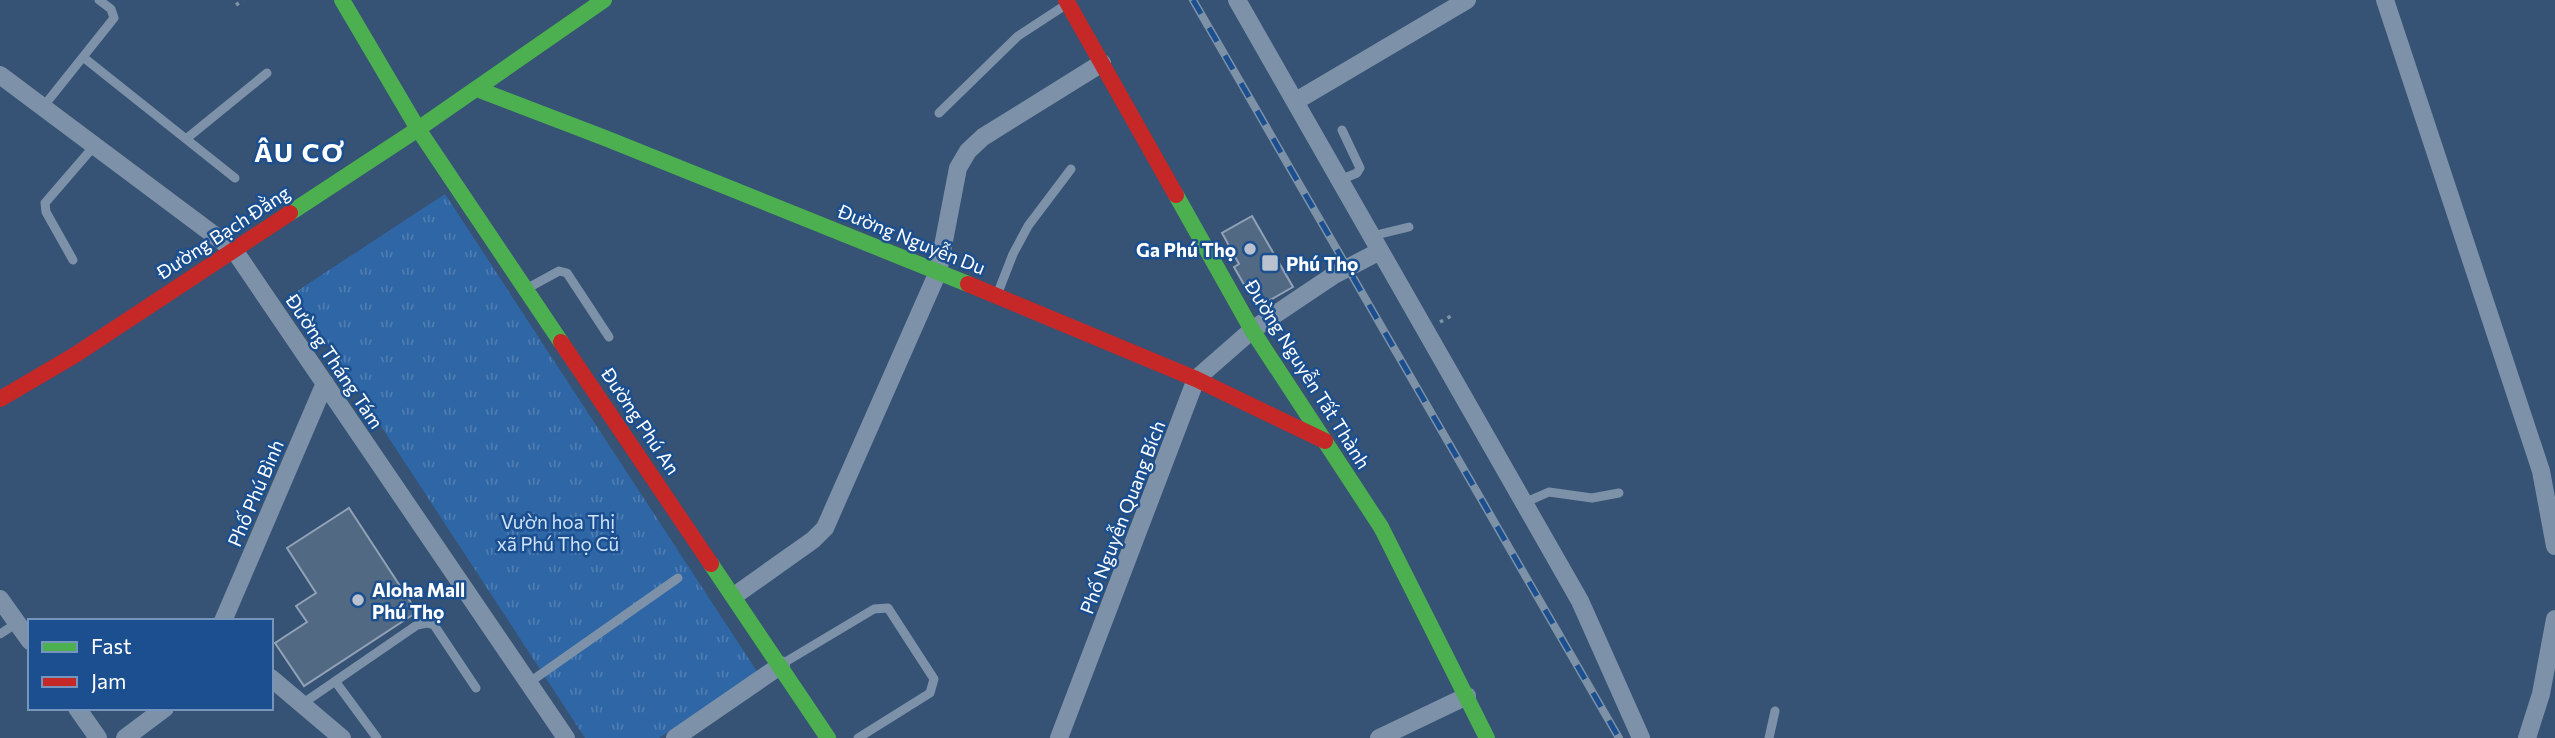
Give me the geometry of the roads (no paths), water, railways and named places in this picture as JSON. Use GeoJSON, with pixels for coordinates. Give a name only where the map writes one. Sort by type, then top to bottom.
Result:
{"type":"FeatureCollection","features":[{"type":"Feature","properties":{"kind":"street"},"geometry":{"type":"LineString","coordinates":[[342,0],[418,129]]}},
{"type":"Feature","properties":{"kind":"street","name":"Đường Bạch Đằng"},"geometry":{"type":"LineString","coordinates":[[0,400],[75,355],[418,129],[604,0]]}},
{"type":"Feature","properties":{"kind":"street"},"geometry":{"type":"LineString","coordinates":[[1237,0],[1583,607],[1641,738]]}},
{"type":"Feature","properties":{"kind":"street"},"geometry":{"type":"LineString","coordinates":[[1296,101],[1467,0]]}},
{"type":"Feature","properties":{"kind":"street"},"geometry":{"type":"LineString","coordinates":[[2385,0],[2541,471],[2554,525],[2555,546]]}},
{"type":"Feature","properties":{"kind":"street","name":"Đường Nguyễn Tất Thành"},"geometry":{"type":"LineString","coordinates":[[1067,2],[1252,330],[1381,527],[1487,738]]}},
{"type":"Feature","properties":{"kind":"street"},"geometry":{"type":"LineString","coordinates":[[734,596],[813,540],[825,528],[938,272],[958,168],[968,151],[983,137],[1102,63]]}},
{"type":"Feature","properties":{"kind":"street","name":"Đường Tháng Tám"},"geometry":{"type":"LineString","coordinates":[[0,75],[234,250],[566,738]]}},
{"type":"Feature","properties":{"kind":"street","name":"Đường Nguyễn Du"},"geometry":{"type":"LineString","coordinates":[[477,89],[997,296],[1196,379],[1325,442]]}},
{"type":"Feature","properties":{"kind":"street","name":"Đường Phú An"},"geometry":{"type":"LineString","coordinates":[[418,129],[828,738]]}},
{"type":"Feature","properties":{"kind":"street","name":"Phố Nguyễn Quang Bích"},"geometry":{"type":"LineString","coordinates":[[1059,738],[1196,379],[1252,330],[1376,244]]}},
{"type":"Feature","properties":{"kind":"street","name":"Phố Phú Bình"},"geometry":{"type":"LineString","coordinates":[[224,619],[325,383]]}},
{"type":"Feature","properties":{"kind":"street"},"geometry":{"type":"LineString","coordinates":[[0,599],[28,638]]}},
{"type":"Feature","properties":{"kind":"street"},"geometry":{"type":"LineString","coordinates":[[2527,738],[2541,694],[2555,619]]}},
{"type":"Feature","properties":{"kind":"street"},"geometry":{"type":"LineString","coordinates":[[675,738],[781,666]]}},
{"type":"Feature","properties":{"kind":"street"},"geometry":{"type":"LineString","coordinates":[[273,680],[342,738]]}},
{"type":"Feature","properties":{"kind":"street"},"geometry":{"type":"LineString","coordinates":[[1380,738],[1467,696]]}},
{"type":"Feature","properties":{"kind":"street"},"geometry":{"type":"LineString","coordinates":[[78,710],[98,738]]}},
{"type":"Feature","properties":{"kind":"street"},"geometry":{"type":"LineString","coordinates":[[125,738],[162,710]]}},
{"type":"Feature","properties":{"kind":"lane"},"geometry":{"type":"LineString","coordinates":[[43,107],[114,18],[111,9],[99,0]]}},
{"type":"Feature","properties":{"kind":"lane"},"geometry":{"type":"LineString","coordinates":[[939,113],[1018,36],[1067,2]]}},
{"type":"Feature","properties":{"kind":"lane"},"geometry":{"type":"LineString","coordinates":[[82,57],[235,178]]}},
{"type":"Feature","properties":{"kind":"lane"},"geometry":{"type":"LineString","coordinates":[[186,139],[267,73]]}},
{"type":"Feature","properties":{"kind":"lane"},"geometry":{"type":"LineString","coordinates":[[1340,180],[1357,173],[1360,168],[1342,130]]}},
{"type":"Feature","properties":{"kind":"lane"},"geometry":{"type":"LineString","coordinates":[[73,260],[46,212],[45,203],[95,145]]}},
{"type":"Feature","properties":{"kind":"lane"},"geometry":{"type":"LineString","coordinates":[[997,296],[1013,254],[1028,226],[1071,169]]}},
{"type":"Feature","properties":{"kind":"lane"},"geometry":{"type":"LineString","coordinates":[[1376,244],[1409,228]]}},
{"type":"Feature","properties":{"kind":"lane"},"geometry":{"type":"LineString","coordinates":[[526,289],[559,271],[567,273],[610,337]]}},
{"type":"Feature","properties":{"kind":"lane"},"geometry":{"type":"LineString","coordinates":[[1524,503],[1549,492],[1592,498],[1619,493]]}},
{"type":"Feature","properties":{"kind":"lane"},"geometry":{"type":"LineString","coordinates":[[527,684],[678,578]]}},
{"type":"Feature","properties":{"kind":"lane"},"geometry":{"type":"LineString","coordinates":[[781,666],[874,609],[888,608],[934,679],[934,685],[930,693],[858,738]]}},
{"type":"Feature","properties":{"kind":"lane"},"geometry":{"type":"LineString","coordinates":[[0,634],[17,623]]}},
{"type":"Feature","properties":{"kind":"lane"},"geometry":{"type":"LineString","coordinates":[[302,704],[417,625],[427,623],[434,625],[476,688]]}},
{"type":"Feature","properties":{"kind":"lane"},"geometry":{"type":"LineString","coordinates":[[335,681],[377,737]]}},
{"type":"Feature","properties":{"kind":"lane"},"geometry":{"type":"LineString","coordinates":[[1769,738],[1775,711]]}},
{"type":"Feature","properties":{"kind":"railway"},"geometry":{"type":"LineString","coordinates":[[1193,0],[1619,738]]}},
{"type":"Feature","properties":{"kind":"place","name":"Ga Phú Thọ"},"geometry":{"type":"Point","coordinates":[1250,249]}},
{"type":"Feature","properties":{"kind":"place","name":"Phú Thọ"},"geometry":{"type":"Point","coordinates":[1270,263]}},
{"type":"Feature","properties":{"kind":"place","name":"Aloha Mall Phú Thọ"},"geometry":{"type":"Point","coordinates":[358,600]}},
{"type":"Feature","properties":{"kind":"district","name":"ÂU CƠ"},"geometry":{"type":"Point","coordinates":[300,151]}},
{"type":"Feature","properties":{"kind":"park label","name":"Vườn hoa Thị xã Phú Thọ Cũ"},"geometry":{"type":"Point","coordinates":[558,532]}}]}
